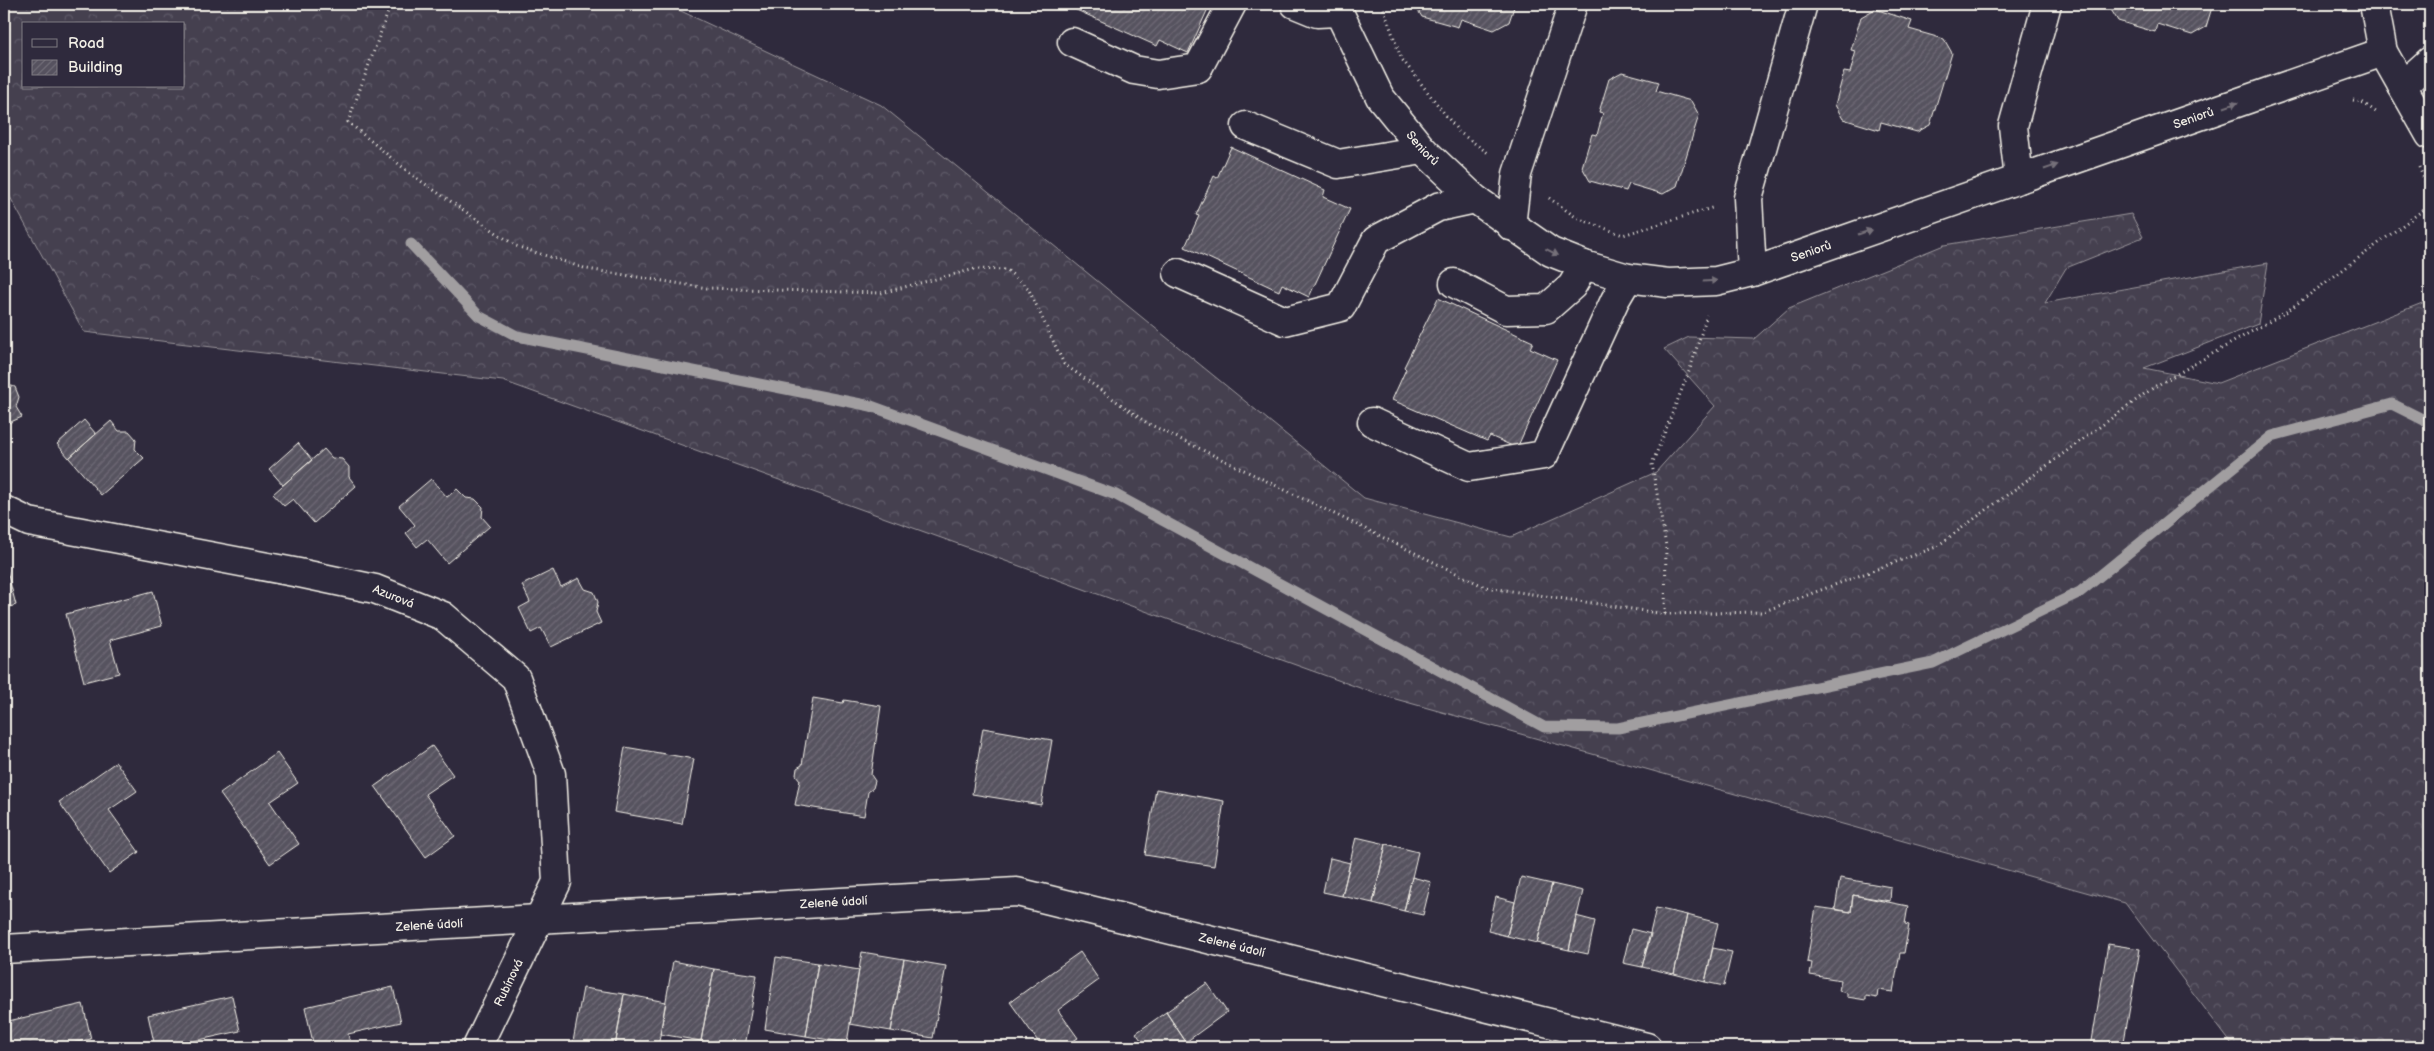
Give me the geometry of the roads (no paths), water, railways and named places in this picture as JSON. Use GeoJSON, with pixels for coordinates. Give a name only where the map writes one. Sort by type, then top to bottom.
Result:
{"type":"FeatureCollection","features":[{"type":"Feature","properties":{"kind":"street"},"geometry":{"type":"LineString","coordinates":[[1072,42],[1134,70],[1158,74],[1198,68],[1232,4]]}},
{"type":"Feature","properties":{"kind":"street"},"geometry":{"type":"LineString","coordinates":[[1295,4],[1317,13],[1336,8]]}},
{"type":"Feature","properties":{"kind":"street"},"geometry":{"type":"LineString","coordinates":[[1511,226],[1517,174],[1573,4]]}},
{"type":"Feature","properties":{"kind":"street"},"geometry":{"type":"LineString","coordinates":[[1752,272],[1748,198],[1804,4]]}},
{"type":"Feature","properties":{"kind":"street"},"geometry":{"type":"LineString","coordinates":[[2019,178],[2013,126],[2047,4]]}},
{"type":"Feature","properties":{"kind":"street"},"geometry":{"type":"LineString","coordinates":[[2374,4],[2384,52],[2430,135]]}},
{"type":"Feature","properties":{"kind":"street","name":"Seniorů"},"geometry":{"type":"LineString","coordinates":[[1336,8],[1380,97],[1423,150],[1475,199],[1511,226],[1551,252],[1584,265],[1628,278],[1668,283],[1716,281],[1752,272],[2384,52]]}},
{"type":"Feature","properties":{"kind":"street"},"geometry":{"type":"LineString","coordinates":[[2402,86],[2430,61]]}},
{"type":"Feature","properties":{"kind":"street"},"geometry":{"type":"LineString","coordinates":[[1246,126],[1338,164],[1423,150]]}},
{"type":"Feature","properties":{"kind":"street"},"geometry":{"type":"LineString","coordinates":[[1178,273],[1284,321],[1341,307],[1376,240],[1438,207],[1475,199]]}},
{"type":"Feature","properties":{"kind":"street"},"geometry":{"type":"LineString","coordinates":[[1454,283],[1506,310],[1546,309],[1572,286],[1584,265]]}},
{"type":"Feature","properties":{"kind":"street"},"geometry":{"type":"LineString","coordinates":[[1372,422],[1469,467],[1544,455],[1615,300],[1628,278]]}},
{"type":"Feature","properties":{"kind":"street","name":"Azurová"},"geometry":{"type":"LineString","coordinates":[[4,510],[29,522],[299,572],[375,589],[443,616],[516,678],[551,774],[557,882],[541,919]]}},
{"type":"Feature","properties":{"kind":"street","name":"Zelené údolí"},"geometry":{"type":"LineString","coordinates":[[4,949],[1017,892],[1647,1047]]}},
{"type":"Feature","properties":{"kind":"street","name":"Rubínová"},"geometry":{"type":"LineString","coordinates":[[477,1047],[541,919]]}},
{"type":"Feature","properties":{"kind":"waterway"},"geometry":{"type":"LineString","coordinates":[[411,244],[479,316],[517,336],[871,406],[1116,495],[1544,727],[1618,728],[1933,663],[2080,592],[2272,436],[2392,404],[2430,423]]}}]}
